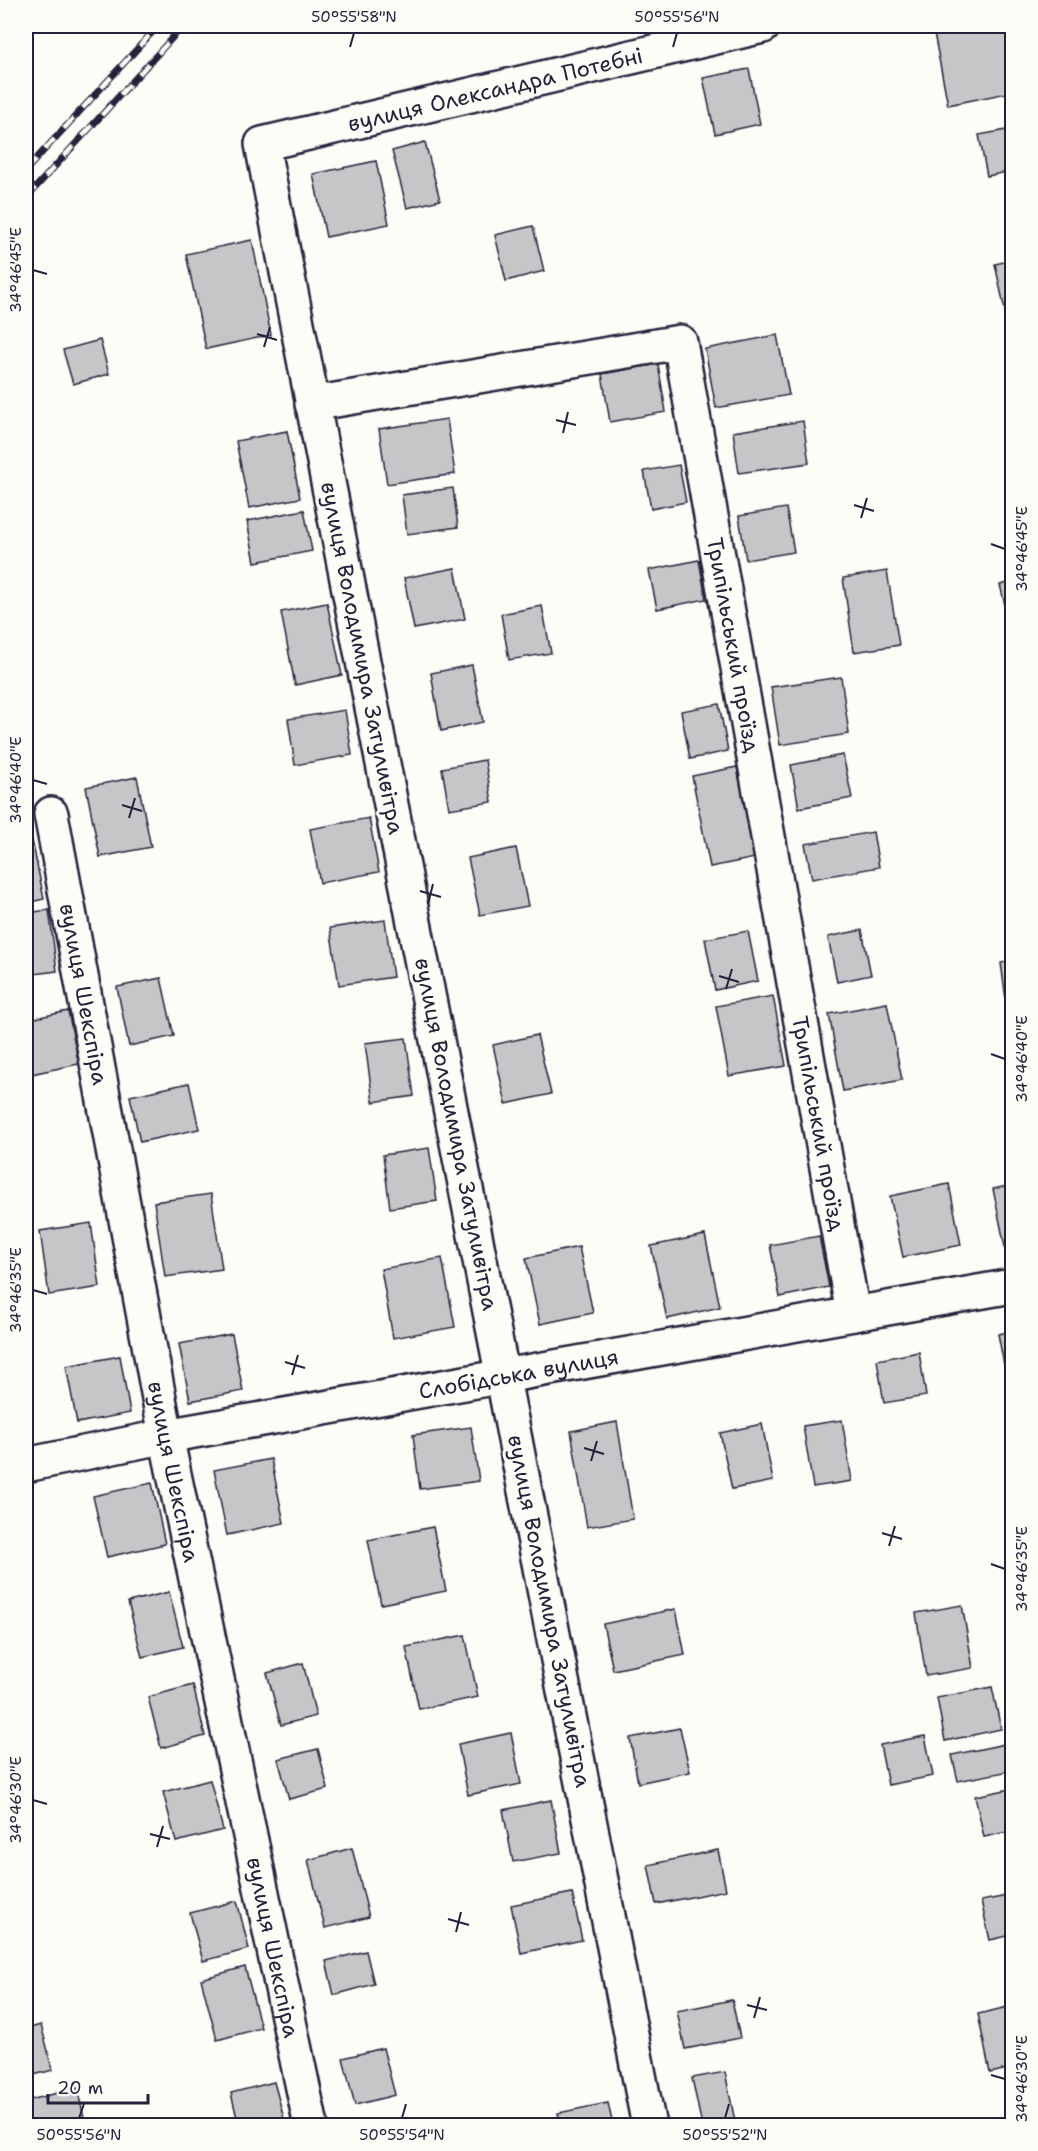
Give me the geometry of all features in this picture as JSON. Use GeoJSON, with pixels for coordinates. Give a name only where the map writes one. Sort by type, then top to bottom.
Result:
{"type":"FeatureCollection","features":[{"type":"Feature","properties":{"kind":"street","name":"вулиця Олександра Потебні"},"geometry":{"type":"LineString","coordinates":[[262,144],[763,26]]}},
{"type":"Feature","properties":{"kind":"street","name":"вулиця Володимира Затуливітра"},"geometry":{"type":"LineString","coordinates":[[262,144],[505,1376],[649,2126]]}},
{"type":"Feature","properties":{"kind":"street","name":"Трипільський проїзд"},"geometry":{"type":"LineString","coordinates":[[312,404],[680,342],[853,1314]]}},
{"type":"Feature","properties":{"kind":"street","name":"вулиця Шекспіра"},"geometry":{"type":"LineString","coordinates":[[51,814],[166,1436],[311,2126]]}},
{"type":"Feature","properties":{"kind":"street","name":"Слобідська вулиця"},"geometry":{"type":"LineString","coordinates":[[26,1465],[166,1436],[1012,1286]]}},
{"type":"Feature","properties":{"kind":"building"},"geometry":{"type":"Polygon","coordinates":[[[1006,26],[1012,59],[1012,92],[948,105],[933,28],[1006,26]]]}},
{"type":"Feature","properties":{"kind":"building"},"geometry":{"type":"Polygon","coordinates":[[[749,69],[760,124],[715,134],[703,78],[749,69]]]}},
{"type":"Feature","properties":{"kind":"building"},"geometry":{"type":"Polygon","coordinates":[[[1012,129],[1012,171],[987,176],[979,135],[1012,129]]]}},
{"type":"Feature","properties":{"kind":"building"},"geometry":{"type":"Polygon","coordinates":[[[425,142],[440,200],[407,208],[392,151],[425,142]]]}},
{"type":"Feature","properties":{"kind":"building"},"geometry":{"type":"Polygon","coordinates":[[[376,161],[389,224],[326,237],[313,174],[376,161]]]}},
{"type":"Feature","properties":{"kind":"building"},"geometry":{"type":"Polygon","coordinates":[[[533,226],[544,271],[506,281],[495,235],[533,226]]]}},
{"type":"Feature","properties":{"kind":"building"},"geometry":{"type":"Polygon","coordinates":[[[252,240],[271,335],[206,349],[186,254],[252,240]]]}},
{"type":"Feature","properties":{"kind":"building"},"geometry":{"type":"Polygon","coordinates":[[[1012,260],[1012,310],[1005,311],[995,264],[1012,260]]]}},
{"type":"Feature","properties":{"kind":"building"},"geometry":{"type":"Polygon","coordinates":[[[777,335],[789,395],[716,408],[705,349],[777,335]]]}},
{"type":"Feature","properties":{"kind":"building"},"geometry":{"type":"Polygon","coordinates":[[[100,340],[109,374],[73,384],[63,350],[100,340]]]}},
{"type":"Feature","properties":{"kind":"building"},"geometry":{"type":"Polygon","coordinates":[[[658,364],[666,412],[610,422],[602,374],[658,364]]]}},
{"type":"Feature","properties":{"kind":"building"},"geometry":{"type":"Polygon","coordinates":[[[447,419],[455,474],[387,484],[379,429],[447,419]]]}},
{"type":"Feature","properties":{"kind":"building"},"geometry":{"type":"Polygon","coordinates":[[[803,421],[809,463],[739,473],[733,432],[803,421]]]}},
{"type":"Feature","properties":{"kind":"building"},"geometry":{"type":"Polygon","coordinates":[[[287,431],[300,498],[249,508],[236,441],[287,431]]]}},
{"type":"Feature","properties":{"kind":"building"},"geometry":{"type":"Polygon","coordinates":[[[679,465],[686,502],[651,509],[644,471],[679,465]]]}},
{"type":"Feature","properties":{"kind":"building"},"geometry":{"type":"Polygon","coordinates":[[[453,488],[458,527],[407,534],[402,495],[453,488]]]}},
{"type":"Feature","properties":{"kind":"building"},"geometry":{"type":"Polygon","coordinates":[[[786,508],[794,552],[746,560],[739,516],[786,508]]]}},
{"type":"Feature","properties":{"kind":"building"},"geometry":{"type":"Polygon","coordinates":[[[304,510],[312,551],[255,562],[247,521],[304,510]]]}},
{"type":"Feature","properties":{"kind":"building"},"geometry":{"type":"Polygon","coordinates":[[[699,560],[706,599],[657,609],[649,570],[699,560]]]}},
{"type":"Feature","properties":{"kind":"building"},"geometry":{"type":"Polygon","coordinates":[[[455,568],[465,619],[414,629],[404,578],[455,568]]]}},
{"type":"Feature","properties":{"kind":"building"},"geometry":{"type":"Polygon","coordinates":[[[887,571],[899,645],[854,652],[843,578],[887,571]]]}},
{"type":"Feature","properties":{"kind":"building"},"geometry":{"type":"Polygon","coordinates":[[[1012,582],[1012,624],[1010,625],[1000,585],[1012,582]]]}},
{"type":"Feature","properties":{"kind":"building"},"geometry":{"type":"Polygon","coordinates":[[[327,603],[342,675],[295,685],[281,612],[327,603]]]}},
{"type":"Feature","properties":{"kind":"building"},"geometry":{"type":"Polygon","coordinates":[[[542,606],[551,653],[509,660],[501,614],[542,606]]]}},
{"type":"Feature","properties":{"kind":"building"},"geometry":{"type":"Polygon","coordinates":[[[472,665],[483,722],[441,731],[431,673],[472,665]]]}},
{"type":"Feature","properties":{"kind":"building"},"geometry":{"type":"Polygon","coordinates":[[[841,677],[849,734],[780,745],[771,687],[841,677]]]}},
{"type":"Feature","properties":{"kind":"building"},"geometry":{"type":"Polygon","coordinates":[[[719,704],[728,751],[690,759],[681,711],[719,704]]]}},
{"type":"Feature","properties":{"kind":"building"},"geometry":{"type":"Polygon","coordinates":[[[345,710],[352,755],[295,765],[288,719],[345,710]]]}},
{"type":"Feature","properties":{"kind":"building"},"geometry":{"type":"Polygon","coordinates":[[[843,755],[852,798],[799,808],[791,765],[843,755]]]}},
{"type":"Feature","properties":{"kind":"building"},"geometry":{"type":"Polygon","coordinates":[[[485,760],[492,802],[449,809],[442,768],[485,760]]]}},
{"type":"Feature","properties":{"kind":"building"},"geometry":{"type":"Polygon","coordinates":[[[737,767],[755,858],[710,867],[692,776],[737,767]]]}},
{"type":"Feature","properties":{"kind":"building"},"geometry":{"type":"Polygon","coordinates":[[[137,777],[151,847],[100,857],[86,787],[137,777]]]}},
{"type":"Feature","properties":{"kind":"building"},"geometry":{"type":"Polygon","coordinates":[[[369,818],[379,872],[320,883],[310,829],[369,818]]]}},
{"type":"Feature","properties":{"kind":"building"},"geometry":{"type":"Polygon","coordinates":[[[29,825],[44,899],[26,903],[26,826],[29,825]]]}},
{"type":"Feature","properties":{"kind":"building"},"geometry":{"type":"Polygon","coordinates":[[[873,832],[879,867],[812,879],[805,844],[873,832]]]}},
{"type":"Feature","properties":{"kind":"building"},"geometry":{"type":"Polygon","coordinates":[[[516,848],[528,906],[480,915],[468,858],[516,848]]]}},
{"type":"Feature","properties":{"kind":"building"},"geometry":{"type":"Polygon","coordinates":[[[49,910],[57,971],[26,975],[26,913],[49,910]]]}},
{"type":"Feature","properties":{"kind":"building"},"geometry":{"type":"Polygon","coordinates":[[[385,920],[393,977],[339,985],[330,928],[385,920]]]}},
{"type":"Feature","properties":{"kind":"building"},"geometry":{"type":"Polygon","coordinates":[[[862,930],[871,975],[837,982],[828,937],[862,930]]]}},
{"type":"Feature","properties":{"kind":"building"},"geometry":{"type":"Polygon","coordinates":[[[748,931],[758,981],[715,990],[705,939],[748,931]]]}},
{"type":"Feature","properties":{"kind":"building"},"geometry":{"type":"Polygon","coordinates":[[[1012,961],[1012,1028],[1010,1028],[1001,963],[1012,961]]]}},
{"type":"Feature","properties":{"kind":"building"},"geometry":{"type":"Polygon","coordinates":[[[161,978],[174,1036],[129,1046],[117,987],[161,978]]]}},
{"type":"Feature","properties":{"kind":"building"},"geometry":{"type":"Polygon","coordinates":[[[773,996],[786,1066],[729,1076],[716,1006],[773,996]]]}},
{"type":"Feature","properties":{"kind":"building"},"geometry":{"type":"Polygon","coordinates":[[[887,1003],[902,1080],[843,1091],[829,1014],[887,1003]]]}},
{"type":"Feature","properties":{"kind":"building"},"geometry":{"type":"Polygon","coordinates":[[[68,1011],[79,1064],[31,1074],[26,1050],[26,1020],[68,1011]]]}},
{"type":"Feature","properties":{"kind":"building"},"geometry":{"type":"Polygon","coordinates":[[[537,1035],[551,1094],[506,1104],[493,1045],[537,1035]]]}},
{"type":"Feature","properties":{"kind":"building"},"geometry":{"type":"Polygon","coordinates":[[[406,1038],[414,1096],[373,1102],[365,1043],[406,1038]]]}},
{"type":"Feature","properties":{"kind":"building"},"geometry":{"type":"Polygon","coordinates":[[[189,1083],[199,1129],[140,1142],[130,1096],[189,1083]]]}},
{"type":"Feature","properties":{"kind":"building"},"geometry":{"type":"Polygon","coordinates":[[[429,1148],[437,1201],[390,1208],[383,1155],[429,1148]]]}},
{"type":"Feature","properties":{"kind":"building"},"geometry":{"type":"Polygon","coordinates":[[[949,1184],[961,1245],[903,1257],[890,1196],[949,1184]]]}},
{"type":"Feature","properties":{"kind":"building"},"geometry":{"type":"Polygon","coordinates":[[[1012,1185],[1012,1246],[1005,1247],[993,1189],[1012,1185]]]}},
{"type":"Feature","properties":{"kind":"building"},"geometry":{"type":"Polygon","coordinates":[[[211,1194],[222,1269],[165,1277],[154,1202],[211,1194]]]}},
{"type":"Feature","properties":{"kind":"building"},"geometry":{"type":"Polygon","coordinates":[[[91,1223],[100,1287],[49,1295],[40,1231],[91,1223]]]}},
{"type":"Feature","properties":{"kind":"building"},"geometry":{"type":"Polygon","coordinates":[[[705,1235],[720,1307],[667,1319],[651,1246],[705,1235]]]}},
{"type":"Feature","properties":{"kind":"building"},"geometry":{"type":"Polygon","coordinates":[[[819,1236],[829,1287],[780,1297],[770,1245],[819,1236]]]}},
{"type":"Feature","properties":{"kind":"building"},"geometry":{"type":"Polygon","coordinates":[[[579,1247],[593,1313],[540,1324],[526,1258],[579,1247]]]}},
{"type":"Feature","properties":{"kind":"building"},"geometry":{"type":"Polygon","coordinates":[[[442,1258],[455,1327],[393,1338],[381,1269],[442,1258]]]}},
{"type":"Feature","properties":{"kind":"building"},"geometry":{"type":"Polygon","coordinates":[[[1012,1331],[1012,1395],[1010,1395],[998,1334],[1012,1331]]]}},
{"type":"Feature","properties":{"kind":"building"},"geometry":{"type":"Polygon","coordinates":[[[232,1334],[243,1391],[190,1401],[179,1344],[232,1334]]]}},
{"type":"Feature","properties":{"kind":"building"},"geometry":{"type":"Polygon","coordinates":[[[919,1352],[926,1396],[884,1403],[877,1360],[919,1352]]]}},
{"type":"Feature","properties":{"kind":"building"},"geometry":{"type":"Polygon","coordinates":[[[120,1356],[130,1413],[77,1423],[66,1366],[120,1356]]]}},
{"type":"Feature","properties":{"kind":"building"},"geometry":{"type":"Polygon","coordinates":[[[842,1420],[852,1481],[813,1487],[803,1426],[842,1420]]]}},
{"type":"Feature","properties":{"kind":"building"},"geometry":{"type":"Polygon","coordinates":[[[617,1422],[633,1519],[587,1527],[571,1431],[617,1422]]]}},
{"type":"Feature","properties":{"kind":"building"},"geometry":{"type":"Polygon","coordinates":[[[762,1424],[773,1481],[732,1489],[720,1433],[762,1424]]]}},
{"type":"Feature","properties":{"kind":"building"},"geometry":{"type":"Polygon","coordinates":[[[471,1427],[479,1481],[420,1489],[413,1435],[471,1427]]]}},
{"type":"Feature","properties":{"kind":"building"},"geometry":{"type":"Polygon","coordinates":[[[271,1459],[284,1523],[227,1535],[214,1470],[271,1459]]]}},
{"type":"Feature","properties":{"kind":"building"},"geometry":{"type":"Polygon","coordinates":[[[152,1483],[165,1544],[107,1557],[93,1496],[152,1483]]]}},
{"type":"Feature","properties":{"kind":"building"},"geometry":{"type":"Polygon","coordinates":[[[433,1527],[446,1591],[381,1604],[368,1540],[433,1527]]]}},
{"type":"Feature","properties":{"kind":"building"},"geometry":{"type":"Polygon","coordinates":[[[169,1592],[183,1647],[142,1657],[128,1602],[169,1592]]]}},
{"type":"Feature","properties":{"kind":"building"},"geometry":{"type":"Polygon","coordinates":[[[962,1605],[973,1668],[926,1676],[916,1613],[962,1605]]]}},
{"type":"Feature","properties":{"kind":"building"},"geometry":{"type":"Polygon","coordinates":[[[676,1609],[685,1655],[613,1670],[603,1624],[676,1609]]]}},
{"type":"Feature","properties":{"kind":"building"},"geometry":{"type":"Polygon","coordinates":[[[465,1635],[478,1697],[419,1709],[406,1647],[465,1635]]]}},
{"type":"Feature","properties":{"kind":"building"},"geometry":{"type":"Polygon","coordinates":[[[303,1663],[316,1716],[281,1725],[267,1673],[303,1663]]]}},
{"type":"Feature","properties":{"kind":"building"},"geometry":{"type":"Polygon","coordinates":[[[193,1685],[205,1736],[161,1748],[148,1697],[193,1685]]]}},
{"type":"Feature","properties":{"kind":"building"},"geometry":{"type":"Polygon","coordinates":[[[992,1687],[1001,1729],[945,1741],[937,1698],[992,1687]]]}},
{"type":"Feature","properties":{"kind":"building"},"geometry":{"type":"Polygon","coordinates":[[[680,1728],[690,1772],[638,1783],[630,1738],[680,1728]]]}},
{"type":"Feature","properties":{"kind":"building"},"geometry":{"type":"Polygon","coordinates":[[[511,1733],[521,1784],[468,1795],[458,1744],[511,1733]]]}},
{"type":"Feature","properties":{"kind":"building"},"geometry":{"type":"Polygon","coordinates":[[[925,1736],[933,1776],[888,1785],[880,1745],[925,1736]]]}},
{"type":"Feature","properties":{"kind":"building"},"geometry":{"type":"Polygon","coordinates":[[[1005,1744],[1010,1771],[958,1781],[952,1755],[1005,1744]]]}},
{"type":"Feature","properties":{"kind":"building"},"geometry":{"type":"Polygon","coordinates":[[[318,1749],[328,1789],[289,1799],[278,1759],[318,1749]]]}},
{"type":"Feature","properties":{"kind":"building"},"geometry":{"type":"Polygon","coordinates":[[[210,1780],[223,1830],[176,1842],[163,1792],[210,1780]]]}},
{"type":"Feature","properties":{"kind":"building"},"geometry":{"type":"Polygon","coordinates":[[[1011,1789],[1012,1831],[984,1837],[975,1796],[1011,1789]]]}},
{"type":"Feature","properties":{"kind":"building"},"geometry":{"type":"Polygon","coordinates":[[[551,1800],[561,1853],[513,1862],[503,1810],[551,1800]]]}},
{"type":"Feature","properties":{"kind":"building"},"geometry":{"type":"Polygon","coordinates":[[[352,1848],[369,1917],[325,1928],[308,1860],[352,1848]]]}},
{"type":"Feature","properties":{"kind":"building"},"geometry":{"type":"Polygon","coordinates":[[[718,1850],[726,1890],[656,1904],[648,1865],[718,1850]]]}},
{"type":"Feature","properties":{"kind":"building"},"geometry":{"type":"Polygon","coordinates":[[[572,1893],[582,1940],[521,1953],[511,1905],[572,1893]]]}},
{"type":"Feature","properties":{"kind":"building"},"geometry":{"type":"Polygon","coordinates":[[[1012,1895],[1012,1935],[990,1940],[981,1901],[1012,1895]]]}},
{"type":"Feature","properties":{"kind":"building"},"geometry":{"type":"Polygon","coordinates":[[[237,1901],[249,1949],[203,1961],[190,1913],[237,1901]]]}},
{"type":"Feature","properties":{"kind":"building"},"geometry":{"type":"Polygon","coordinates":[[[26,1925],[31,1947],[26,1948],[26,1925]]]}},
{"type":"Feature","properties":{"kind":"building"},"geometry":{"type":"Polygon","coordinates":[[[366,1951],[374,1984],[334,1995],[326,1961],[366,1951]]]}},
{"type":"Feature","properties":{"kind":"building"},"geometry":{"type":"Polygon","coordinates":[[[245,1967],[261,2028],[217,2040],[201,1979],[245,1967]]]}},
{"type":"Feature","properties":{"kind":"building"},"geometry":{"type":"Polygon","coordinates":[[[732,2000],[740,2038],[685,2049],[677,2011],[732,2000]]]}},
{"type":"Feature","properties":{"kind":"building"},"geometry":{"type":"Polygon","coordinates":[[[1012,2006],[1012,2068],[990,2073],[978,2014],[1012,2006]]]}},
{"type":"Feature","properties":{"kind":"building"},"geometry":{"type":"Polygon","coordinates":[[[41,2025],[53,2070],[26,2077],[26,2029],[41,2025]]]}},
{"type":"Feature","properties":{"kind":"building"},"geometry":{"type":"Polygon","coordinates":[[[383,2048],[395,2095],[355,2105],[343,2058],[383,2048]]]}},
{"type":"Feature","properties":{"kind":"building"},"geometry":{"type":"Polygon","coordinates":[[[725,2072],[736,2126],[702,2126],[692,2078],[725,2072]]]}},
{"type":"Feature","properties":{"kind":"building"},"geometry":{"type":"Polygon","coordinates":[[[274,2082],[286,2126],[239,2126],[231,2093],[274,2082]]]}},
{"type":"Feature","properties":{"kind":"building"},"geometry":{"type":"Polygon","coordinates":[[[77,2088],[86,2126],[26,2126],[26,2101],[77,2088]]]}},
{"type":"Feature","properties":{"kind":"building"},"geometry":{"type":"Polygon","coordinates":[[[608,2103],[613,2126],[561,2126],[558,2113],[608,2103]]]}},
{"type":"Feature","properties":{"kind":"railway"},"geometry":{"type":"LineString","coordinates":[[26,170],[158,26]]}},
{"type":"Feature","properties":{"kind":"railway"},"geometry":{"type":"LineString","coordinates":[[26,198],[183,26]]}}]}
